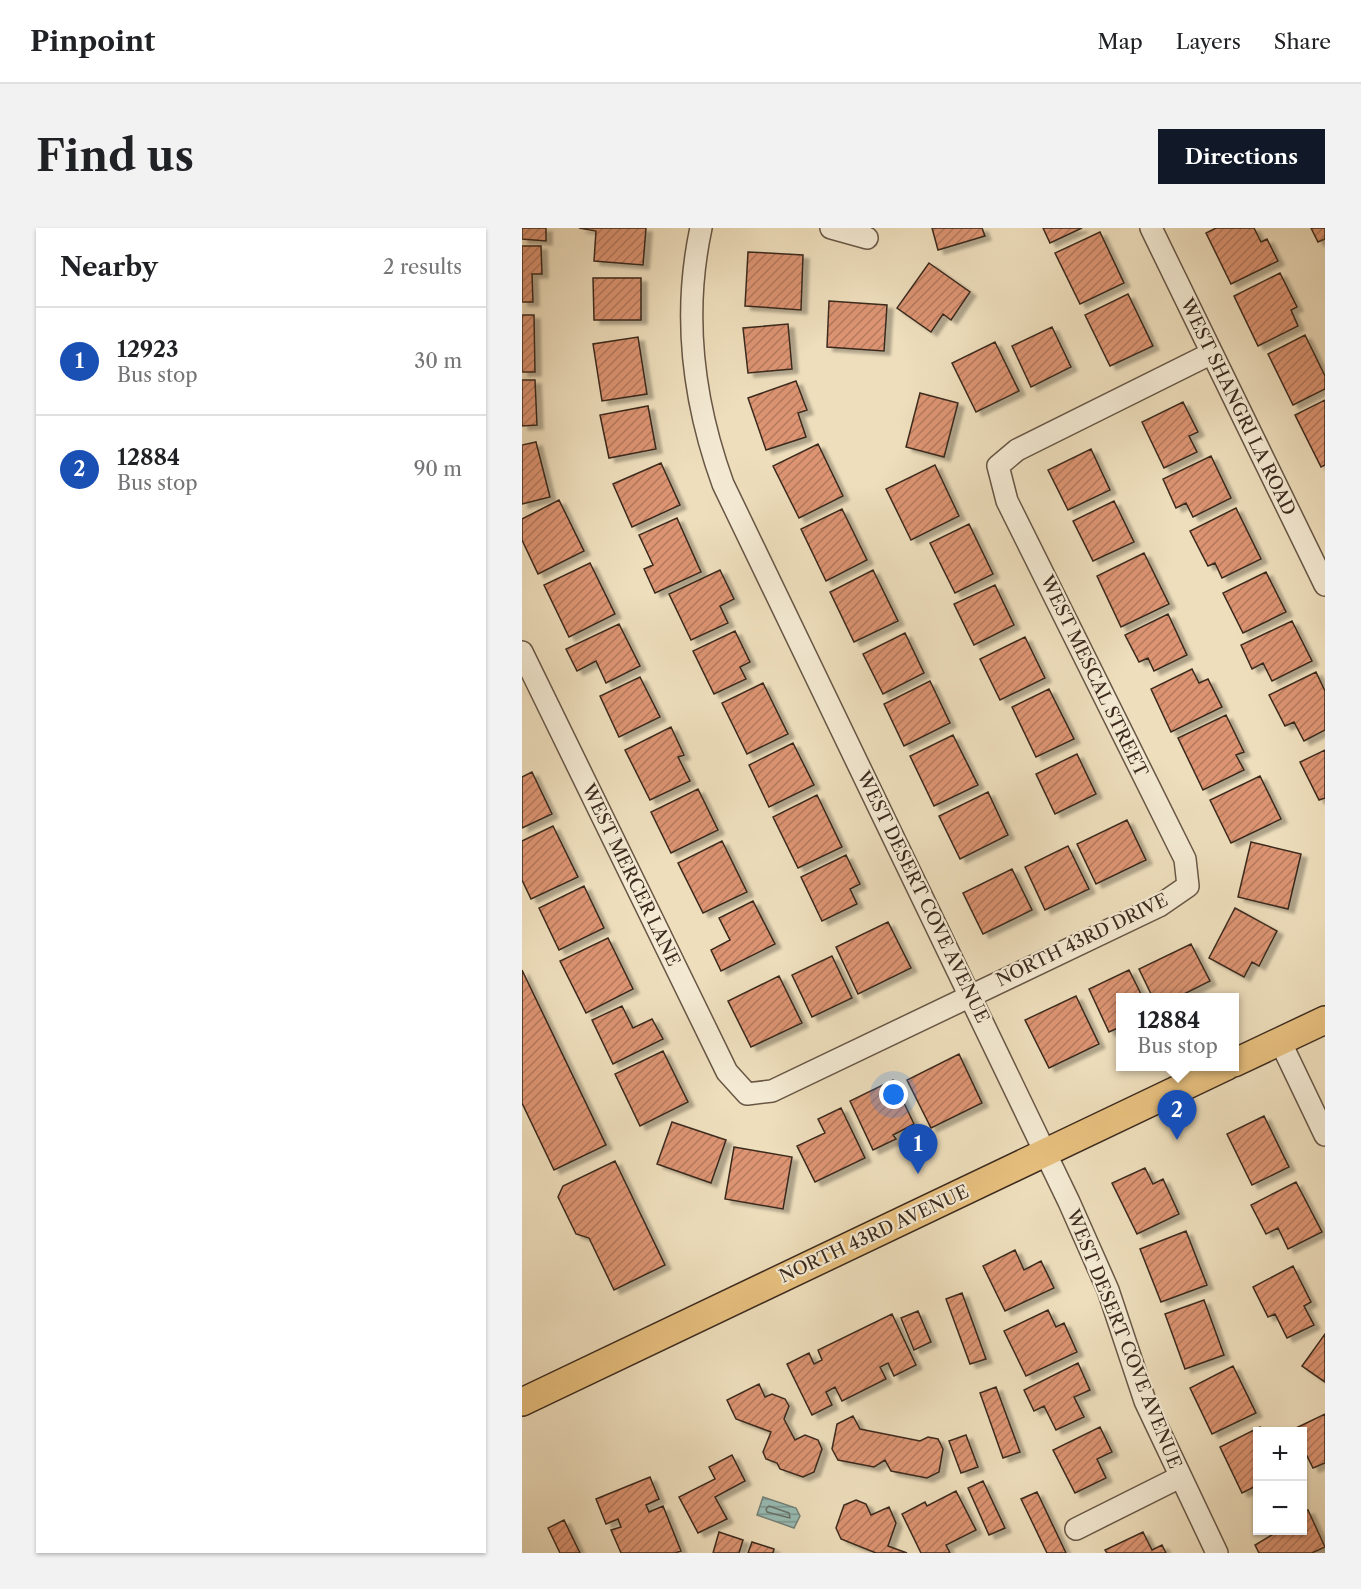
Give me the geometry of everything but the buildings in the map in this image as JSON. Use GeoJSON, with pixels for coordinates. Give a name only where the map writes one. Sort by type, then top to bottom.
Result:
{"type":"FeatureCollection","features":[{"type":"Feature","properties":{"kind":"main road"},"geometry":{"type":"LineString","coordinates":[[1239,1061],[1325,1020]]}},
{"type":"Feature","properties":{"kind":"main road","name":"NORTH 43RD AVENUE"},"geometry":{"type":"LineString","coordinates":[[522,1402],[1217,1071]]}},
{"type":"Feature","properties":{"kind":"street","name":"WEST DESERT COVE AVENUE"},"geometry":{"type":"LineString","coordinates":[[702,228],[692,295],[692,337],[695,373],[709,445],[739,521],[895,836],[1046,1153],[1108,1290],[1145,1401],[1217,1553]]}},
{"type":"Feature","properties":{"kind":"street"},"geometry":{"type":"LineString","coordinates":[[831,228],[867,238]]}},
{"type":"Feature","properties":{"kind":"street","name":"WEST SHANGRI LA ROAD"},"geometry":{"type":"LineString","coordinates":[[1150,228],[1325,585]]}},
{"type":"Feature","properties":{"kind":"street","name":"WEST MESCAL STREET"},"geometry":{"type":"LineString","coordinates":[[1188,886],[1185,859],[1007,501],[998,466],[1017,450],[1212,353]]}},
{"type":"Feature","properties":{"kind":"street","name":"WEST MERCER LANE"},"geometry":{"type":"LineString","coordinates":[[522,652],[727,1072],[747,1094]]}},
{"type":"Feature","properties":{"kind":"street","name":"NORTH 43RD DRIVE"},"geometry":{"type":"LineString","coordinates":[[747,1094],[772,1091],[1159,906],[1188,886]]}},
{"type":"Feature","properties":{"kind":"street"},"geometry":{"type":"LineString","coordinates":[[1280,1041],[1325,1135]]}},
{"type":"Feature","properties":{"kind":"street"},"geometry":{"type":"LineString","coordinates":[[1076,1529],[1180,1477]]}},
{"type":"Feature","properties":{"kind":"water"},"geometry":{"type":"Polygon","coordinates":[[[763,1497],[796,1508],[800,1516],[794,1528],[757,1515],[763,1497]]]}},
{"type":"Feature","properties":{"kind":"place","name":"12884"},"geometry":{"type":"Point","coordinates":[1177,1140]}},
{"type":"Feature","properties":{"kind":"place","name":"12923"},"geometry":{"type":"Point","coordinates":[918,1174]}}]}
